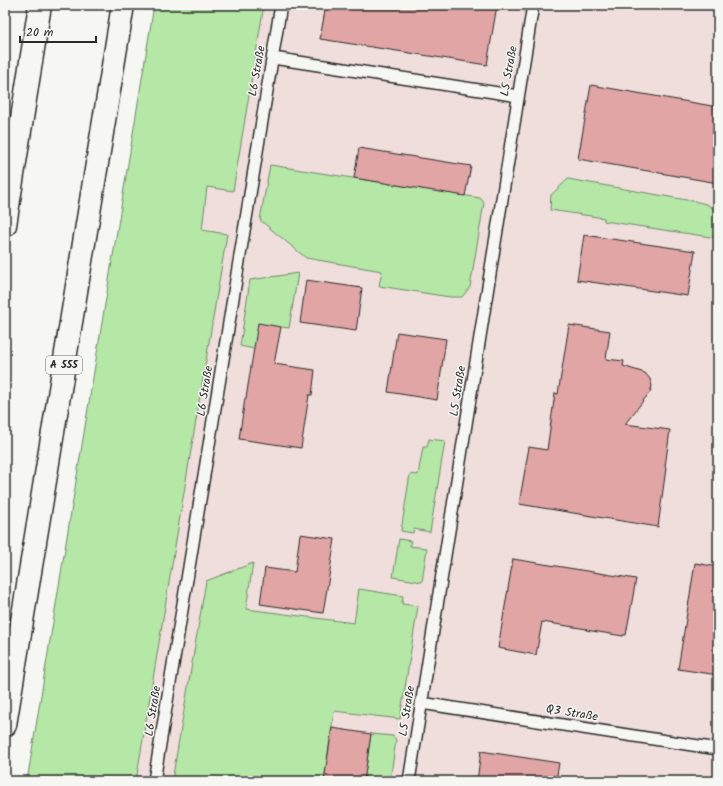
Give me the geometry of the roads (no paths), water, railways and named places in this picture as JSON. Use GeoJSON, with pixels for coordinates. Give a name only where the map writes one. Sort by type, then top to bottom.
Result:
{"type":"FeatureCollection","features":[{"type":"Feature","properties":{"kind":"highway"},"geometry":{"type":"LineString","coordinates":[[5,225],[40,5]]}},
{"type":"Feature","properties":{"kind":"highway","name":"A 555"},"geometry":{"type":"LineString","coordinates":[[5,726],[123,5]]}},
{"type":"Feature","properties":{"kind":"lane","name":"L6 Straße"},"geometry":{"type":"LineString","coordinates":[[154,781],[281,5]]}},
{"type":"Feature","properties":{"kind":"lane","name":"L5 Straße"},"geometry":{"type":"LineString","coordinates":[[409,781],[533,5]]}},
{"type":"Feature","properties":{"kind":"lane"},"geometry":{"type":"LineString","coordinates":[[273,58],[518,96]]}},
{"type":"Feature","properties":{"kind":"lane","name":"Q3 Straße"},"geometry":{"type":"LineString","coordinates":[[421,702],[718,749]]}}]}
